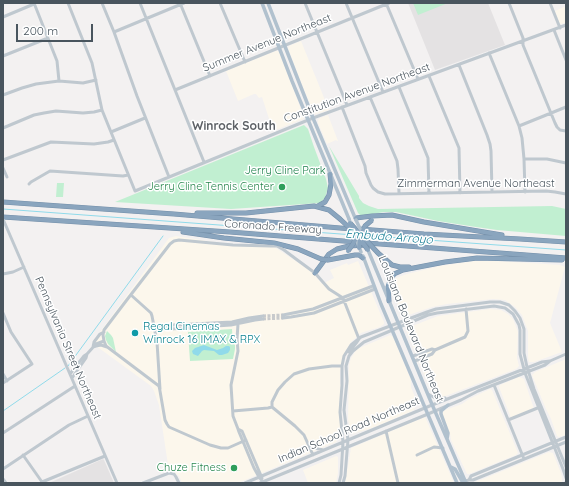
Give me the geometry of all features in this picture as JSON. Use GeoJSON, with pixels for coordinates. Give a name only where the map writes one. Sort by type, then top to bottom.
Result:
{"type":"FeatureCollection","features":[{"type":"Feature","properties":{"kind":"highway"},"geometry":{"type":"LineString","coordinates":[[318,206],[325,202],[329,195],[331,184],[330,174]]}},
{"type":"Feature","properties":{"kind":"highway","name":"Coronado Freeway"},"geometry":{"type":"LineString","coordinates":[[3,202],[424,234],[566,242]]}},
{"type":"Feature","properties":{"kind":"highway"},"geometry":{"type":"LineString","coordinates":[[174,214],[246,213],[318,206],[329,210],[388,262],[400,267],[420,267]]}},
{"type":"Feature","properties":{"kind":"highway"},"geometry":{"type":"LineString","coordinates":[[339,258],[348,251],[360,236],[365,226],[372,220],[383,215]]}},
{"type":"Feature","properties":{"kind":"highway"},"geometry":{"type":"LineString","coordinates":[[356,219],[383,215],[395,216],[520,239]]}},
{"type":"Feature","properties":{"kind":"highway","name":"Coronado Freeway"},"geometry":{"type":"LineString","coordinates":[[3,218],[230,232],[566,259]]}},
{"type":"Feature","properties":{"kind":"highway"},"geometry":{"type":"LineString","coordinates":[[349,221],[369,251]]}},
{"type":"Feature","properties":{"kind":"highway"},"geometry":{"type":"LineString","coordinates":[[359,225],[360,250]]}},
{"type":"Feature","properties":{"kind":"highway"},"geometry":{"type":"LineString","coordinates":[[154,228],[285,245],[321,259],[328,260],[355,255],[360,255],[363,258]]}},
{"type":"Feature","properties":{"kind":"highway"},"geometry":{"type":"LineString","coordinates":[[315,273],[329,254],[337,249],[348,246],[377,244]]}},
{"type":"Feature","properties":{"kind":"highway"},"geometry":{"type":"LineString","coordinates":[[389,301],[389,284],[394,274],[403,270],[477,258],[566,259]]}},
{"type":"Feature","properties":{"kind":"main road"},"geometry":{"type":"LineString","coordinates":[[262,3],[292,81],[354,232]]}},
{"type":"Feature","properties":{"kind":"main road"},"geometry":{"type":"LineString","coordinates":[[268,3],[313,118],[359,225]]}},
{"type":"Feature","properties":{"kind":"main road","name":"Louisiana Boulevard Northeast"},"geometry":{"type":"LineString","coordinates":[[360,250],[374,287],[457,483]]}},
{"type":"Feature","properties":{"kind":"main road","name":"Louisiana Boulevard Northeast"},"geometry":{"type":"LineString","coordinates":[[369,251],[432,405],[466,481]]}},
{"type":"Feature","properties":{"kind":"main road"},"geometry":{"type":"LineString","coordinates":[[447,440],[448,433],[440,414],[441,411],[448,405]]}},
{"type":"Feature","properties":{"kind":"main road"},"geometry":{"type":"LineString","coordinates":[[451,467],[456,469],[462,481],[466,481]]}},
{"type":"Feature","properties":{"kind":"street"},"geometry":{"type":"LineString","coordinates":[[29,184],[50,171],[123,176],[128,175],[102,110],[92,64],[68,3]]}},
{"type":"Feature","properties":{"kind":"street"},"geometry":{"type":"LineString","coordinates":[[102,3],[145,118],[170,177]]}},
{"type":"Feature","properties":{"kind":"street"},"geometry":{"type":"LineString","coordinates":[[140,3],[204,162]]}},
{"type":"Feature","properties":{"kind":"street"},"geometry":{"type":"LineString","coordinates":[[114,32],[182,3],[210,76]]}},
{"type":"Feature","properties":{"kind":"street"},"geometry":{"type":"LineString","coordinates":[[220,3],[245,62]]}},
{"type":"Feature","properties":{"kind":"street"},"geometry":{"type":"LineString","coordinates":[[305,3],[347,105]]}},
{"type":"Feature","properties":{"kind":"street"},"geometry":{"type":"LineString","coordinates":[[346,3],[383,92]]}},
{"type":"Feature","properties":{"kind":"street"},"geometry":{"type":"LineString","coordinates":[[387,3],[418,80]]}},
{"type":"Feature","properties":{"kind":"street","name":"Summer Avenue Northeast"},"geometry":{"type":"LineString","coordinates":[[175,90],[387,3]]}},
{"type":"Feature","properties":{"kind":"street"},"geometry":{"type":"LineString","coordinates":[[509,3],[523,38],[523,45],[557,127],[566,132]]}},
{"type":"Feature","properties":{"kind":"street"},"geometry":{"type":"LineString","coordinates":[[550,3],[560,28]]}},
{"type":"Feature","properties":{"kind":"street"},"geometry":{"type":"LineString","coordinates":[[3,17],[34,4],[57,60],[59,81]]}},
{"type":"Feature","properties":{"kind":"street","name":"Constitution Avenue Northeast"},"geometry":{"type":"LineString","coordinates":[[128,175],[135,191],[313,118],[566,25]]}},
{"type":"Feature","properties":{"kind":"street"},"geometry":{"type":"LineString","coordinates":[[554,30],[566,60]]}},
{"type":"Feature","properties":{"kind":"street"},"geometry":{"type":"LineString","coordinates":[[3,56],[48,38]]}},
{"type":"Feature","properties":{"kind":"street"},"geometry":{"type":"LineString","coordinates":[[489,53],[519,126],[524,159],[525,192]]}},
{"type":"Feature","properties":{"kind":"street"},"geometry":{"type":"LineString","coordinates":[[459,65],[491,151],[492,192]]}},
{"type":"Feature","properties":{"kind":"street"},"geometry":{"type":"LineString","coordinates":[[429,76],[459,148],[460,193]]}},
{"type":"Feature","properties":{"kind":"street"},"geometry":{"type":"LineString","coordinates":[[3,95],[36,84],[59,81],[83,83],[96,80]]}},
{"type":"Feature","properties":{"kind":"street"},"geometry":{"type":"LineString","coordinates":[[399,86],[428,158],[429,193]]}},
{"type":"Feature","properties":{"kind":"street"},"geometry":{"type":"LineString","coordinates":[[370,97],[397,161],[398,193]]}},
{"type":"Feature","properties":{"kind":"street","name":"Zimmerman Avenue Northeast"},"geometry":{"type":"LineString","coordinates":[[342,107],[365,166],[371,186],[381,193],[555,192],[566,194]]}},
{"type":"Feature","properties":{"kind":"street"},"geometry":{"type":"LineString","coordinates":[[519,126],[566,107]]}},
{"type":"Feature","properties":{"kind":"street"},"geometry":{"type":"LineString","coordinates":[[3,128],[34,115],[44,113],[56,111],[83,113],[102,110]]}},
{"type":"Feature","properties":{"kind":"street"},"geometry":{"type":"LineString","coordinates":[[111,132],[145,118]]}},
{"type":"Feature","properties":{"kind":"street"},"geometry":{"type":"LineString","coordinates":[[3,160],[51,142],[94,144],[114,140]]}},
{"type":"Feature","properties":{"kind":"street"},"geometry":{"type":"LineString","coordinates":[[524,159],[547,159],[566,163]]}},
{"type":"Feature","properties":{"kind":"street"},"geometry":{"type":"LineString","coordinates":[[3,168],[7,177]]}},
{"type":"Feature","properties":{"kind":"street","name":"Pennsylvania Street Northeast"},"geometry":{"type":"LineString","coordinates":[[3,218],[117,483]]}},
{"type":"Feature","properties":{"kind":"street"},"geometry":{"type":"LineString","coordinates":[[93,347],[94,342],[100,334],[104,332],[170,244],[174,241],[179,240],[233,245],[277,246],[315,273],[329,289],[343,300],[358,338],[347,358],[344,414],[348,440],[343,483]]}},
{"type":"Feature","properties":{"kind":"street"},"geometry":{"type":"LineString","coordinates":[[3,274],[24,267]]}},
{"type":"Feature","properties":{"kind":"street"},"geometry":{"type":"LineString","coordinates":[[283,316],[291,317],[314,313],[374,287]]}},
{"type":"Feature","properties":{"kind":"street"},"geometry":{"type":"LineString","coordinates":[[131,295],[151,312],[157,342],[160,391],[166,424],[210,445],[221,448],[226,448],[244,441]]}},
{"type":"Feature","properties":{"kind":"street"},"geometry":{"type":"LineString","coordinates":[[339,483],[343,449],[340,412],[342,366],[347,350],[358,338],[414,316],[436,309],[490,306],[505,308],[513,314],[519,325],[520,354],[525,368],[528,371],[540,407]]}},
{"type":"Feature","properties":{"kind":"street"},"geometry":{"type":"LineString","coordinates":[[347,361],[350,353],[367,341],[432,314],[466,307]]}},
{"type":"Feature","properties":{"kind":"street"},"geometry":{"type":"LineString","coordinates":[[413,356],[432,349],[435,350],[462,339],[467,335],[466,307]]}},
{"type":"Feature","properties":{"kind":"street"},"geometry":{"type":"LineString","coordinates":[[3,313],[11,332],[32,364],[3,384]]}},
{"type":"Feature","properties":{"kind":"street"},"geometry":{"type":"LineString","coordinates":[[154,328],[232,322],[263,317]]}},
{"type":"Feature","properties":{"kind":"street"},"geometry":{"type":"LineString","coordinates":[[154,328],[231,325],[238,324],[249,319]]}},
{"type":"Feature","properties":{"kind":"street"},"geometry":{"type":"LineString","coordinates":[[238,324],[237,353],[231,385],[234,418],[262,483]]}},
{"type":"Feature","properties":{"kind":"street"},"geometry":{"type":"LineString","coordinates":[[104,332],[104,341],[107,347]]}},
{"type":"Feature","properties":{"kind":"street"},"geometry":{"type":"LineString","coordinates":[[70,374],[84,356],[96,344],[104,341]]}},
{"type":"Feature","properties":{"kind":"street"},"geometry":{"type":"LineString","coordinates":[[93,347],[101,345],[107,347],[157,385],[160,391]]}},
{"type":"Feature","properties":{"kind":"street"},"geometry":{"type":"LineString","coordinates":[[415,361],[432,354],[435,350]]}},
{"type":"Feature","properties":{"kind":"street"},"geometry":{"type":"LineString","coordinates":[[72,378],[86,358],[87,354]]}},
{"type":"Feature","properties":{"kind":"street","name":"Indian School Road Northeast"},"geometry":{"type":"LineString","coordinates":[[245,483],[432,405],[524,373],[545,365],[550,361],[566,354]]}},
{"type":"Feature","properties":{"kind":"street","name":"Indian School Road Northeast"},"geometry":{"type":"LineString","coordinates":[[262,483],[435,411],[525,368],[550,361]]}},
{"type":"Feature","properties":{"kind":"street"},"geometry":{"type":"LineString","coordinates":[[272,406],[272,402],[280,387],[294,374],[309,369],[342,366]]}},
{"type":"Feature","properties":{"kind":"street"},"geometry":{"type":"LineString","coordinates":[[525,368],[524,373],[566,467]]}},
{"type":"Feature","properties":{"kind":"street"},"geometry":{"type":"LineString","coordinates":[[3,374],[7,381]]}},
{"type":"Feature","properties":{"kind":"street"},"geometry":{"type":"LineString","coordinates":[[493,383],[524,459]]}},
{"type":"Feature","properties":{"kind":"street"},"geometry":{"type":"LineString","coordinates":[[3,434],[75,386]]}},
{"type":"Feature","properties":{"kind":"street"},"geometry":{"type":"LineString","coordinates":[[428,394],[434,399],[439,400],[458,395]]}},
{"type":"Feature","properties":{"kind":"street"},"geometry":{"type":"LineString","coordinates":[[233,410],[272,406]]}},
{"type":"Feature","properties":{"kind":"street"},"geometry":{"type":"LineString","coordinates":[[272,406],[304,435],[313,455]]}},
{"type":"Feature","properties":{"kind":"street"},"geometry":{"type":"LineString","coordinates":[[508,420],[540,407]]}},
{"type":"Feature","properties":{"kind":"street"},"geometry":{"type":"LineString","coordinates":[[3,469],[69,425],[88,416]]}},
{"type":"Feature","properties":{"kind":"street"},"geometry":{"type":"LineString","coordinates":[[386,431],[398,483]]}},
{"type":"Feature","properties":{"kind":"street"},"geometry":{"type":"LineString","coordinates":[[466,481],[471,476],[566,437]]}},
{"type":"Feature","properties":{"kind":"street"},"geometry":{"type":"LineString","coordinates":[[434,447],[439,440]]}},
{"type":"Feature","properties":{"kind":"street"},"geometry":{"type":"LineString","coordinates":[[244,441],[254,468],[255,474],[252,480]]}},
{"type":"Feature","properties":{"kind":"street"},"geometry":{"type":"LineString","coordinates":[[466,481],[473,480],[566,442]]}},
{"type":"Feature","properties":{"kind":"street"},"geometry":{"type":"LineString","coordinates":[[309,444],[314,448],[324,450]]}},
{"type":"Feature","properties":{"kind":"street"},"geometry":{"type":"LineString","coordinates":[[556,446],[566,478]]}},
{"type":"Feature","properties":{"kind":"street"},"geometry":{"type":"LineString","coordinates":[[417,454],[434,447],[443,448]]}},
{"type":"Feature","properties":{"kind":"street"},"geometry":{"type":"LineString","coordinates":[[23,455],[42,482],[105,456]]}},
{"type":"Feature","properties":{"kind":"street"},"geometry":{"type":"LineString","coordinates":[[254,468],[260,477]]}},
{"type":"Feature","properties":{"kind":"street"},"geometry":{"type":"LineString","coordinates":[[143,483],[169,473],[174,474],[179,483]]}},
{"type":"Feature","properties":{"kind":"street"},"geometry":{"type":"LineString","coordinates":[[3,479],[6,483]]}},
{"type":"Feature","properties":{"kind":"shaded area"},"geometry":{"type":"Polygon","coordinates":[[[408,3],[488,3],[505,45],[435,70],[408,3]]]}},
{"type":"Feature","properties":{"kind":"shaded area"},"geometry":{"type":"Polygon","coordinates":[[[566,6],[566,23],[560,24],[555,11],[566,6]]]}},
{"type":"Feature","properties":{"kind":"shaded area"},"geometry":{"type":"Polygon","coordinates":[[[301,41],[329,110],[316,114],[314,113],[302,85],[288,48],[289,46],[301,41]]]}},
{"type":"Feature","properties":{"kind":"shaded area"},"geometry":{"type":"Polygon","coordinates":[[[276,51],[279,52],[304,117],[303,119],[273,131],[262,97],[259,98],[256,94],[254,94],[238,101],[226,71],[276,51]]]}},
{"type":"Feature","properties":{"kind":"shaded area"},"geometry":{"type":"Polygon","coordinates":[[[328,115],[338,141],[336,140],[327,144],[318,120],[328,115]]]}},
{"type":"Feature","properties":{"kind":"shaded area"},"geometry":{"type":"Polygon","coordinates":[[[176,236],[233,245],[274,247],[312,272],[322,284],[334,278],[330,270],[347,263],[348,265],[358,261],[384,324],[380,327],[361,333],[351,342],[345,352],[340,372],[341,385],[339,407],[341,435],[339,435],[336,442],[238,483],[182,483],[179,476],[174,472],[167,470],[168,465],[159,405],[154,391],[151,386],[92,343],[169,238],[176,236]]]}},
{"type":"Feature","properties":{"kind":"shaded area"},"geometry":{"type":"Polygon","coordinates":[[[475,261],[531,263],[560,265],[565,267],[550,323],[562,352],[534,362],[529,362],[528,331],[522,315],[515,307],[505,300],[493,299],[447,304],[432,307],[403,317],[401,316],[392,284],[396,278],[440,266],[475,261]]]}},
{"type":"Feature","properties":{"kind":"shaded area"},"geometry":{"type":"Polygon","coordinates":[[[490,309],[501,310],[513,319],[518,332],[517,358],[519,366],[516,369],[443,397],[435,397],[430,389],[406,330],[407,328],[438,316],[490,309]]]}},
{"type":"Feature","properties":{"kind":"shaded area"},"geometry":{"type":"Polygon","coordinates":[[[390,335],[393,337],[411,380],[411,387],[417,405],[412,411],[375,427],[352,434],[348,419],[349,365],[351,358],[357,349],[390,335]]]}},
{"type":"Feature","properties":{"kind":"shaded area"},"geometry":{"type":"Polygon","coordinates":[[[566,359],[566,435],[559,437],[557,436],[532,375],[535,372],[566,359]]]}},
{"type":"Feature","properties":{"kind":"shaded area"},"geometry":{"type":"Polygon","coordinates":[[[519,377],[524,379],[534,409],[511,418],[499,387],[500,385],[519,377]]]}},
{"type":"Feature","properties":{"kind":"shaded area"},"geometry":{"type":"Polygon","coordinates":[[[490,389],[492,390],[518,453],[467,474],[451,440],[442,415],[445,410],[462,404],[490,389]]]}},
{"type":"Feature","properties":{"kind":"shaded area"},"geometry":{"type":"Polygon","coordinates":[[[425,417],[454,483],[345,483],[351,448],[425,417]]]}},
{"type":"Feature","properties":{"kind":"shaded area"},"geometry":{"type":"Polygon","coordinates":[[[549,452],[553,453],[561,473],[562,483],[473,483],[549,452]]]}},
{"type":"Feature","properties":{"kind":"shaded area"},"geometry":{"type":"Polygon","coordinates":[[[336,456],[338,457],[338,473],[336,483],[308,483],[303,470],[336,456]]]}},
{"type":"Feature","properties":{"kind":"shaded area"},"geometry":{"type":"Polygon","coordinates":[[[103,459],[114,483],[49,483],[103,459]]]}},
{"type":"Feature","properties":{"kind":"green space"},"geometry":{"type":"Polygon","coordinates":[[[413,3],[448,3],[418,15],[413,3]]]}},
{"type":"Feature","properties":{"kind":"green space","name":"Jerry Cline Park"},"geometry":{"type":"Polygon","coordinates":[[[304,125],[308,129],[328,188],[325,198],[320,203],[231,209],[115,202],[304,125]]]}},
{"type":"Feature","properties":{"kind":"green space"},"geometry":{"type":"Polygon","coordinates":[[[329,146],[359,198],[363,203],[369,206],[378,209],[552,206],[566,209],[566,236],[497,230],[438,221],[396,212],[384,212],[361,216],[358,213],[329,146]]]}},
{"type":"Feature","properties":{"kind":"green space"},"geometry":{"type":"Polygon","coordinates":[[[57,183],[64,183],[63,197],[56,197],[57,183]]]}},
{"type":"Feature","properties":{"kind":"green space"},"geometry":{"type":"Polygon","coordinates":[[[232,329],[233,344],[235,345],[233,359],[190,361],[188,332],[232,329]]]}},
{"type":"Feature","properties":{"kind":"green space"},"geometry":{"type":"Polygon","coordinates":[[[107,331],[113,338],[116,352],[106,340],[105,336],[107,331]]]}},
{"type":"Feature","properties":{"kind":"water"},"geometry":{"type":"Polygon","coordinates":[[[204,345],[217,350],[229,346],[230,350],[228,353],[222,355],[219,355],[214,351],[204,350],[198,356],[193,354],[192,351],[195,348],[204,345]]]}},
{"type":"Feature","properties":{"kind":"waterway"},"geometry":{"type":"LineString","coordinates":[[3,209],[354,235]]}},
{"type":"Feature","properties":{"kind":"waterway","name":"Embudo Arroyo"},"geometry":{"type":"LineString","coordinates":[[359,235],[566,250]]}},
{"type":"Feature","properties":{"kind":"waterway","name":"Embudo Arroyo"},"geometry":{"type":"LineString","coordinates":[[68,366],[163,236]]}},
{"type":"Feature","properties":{"kind":"waterway","name":"Embudo Arroyo"},"geometry":{"type":"LineString","coordinates":[[3,411],[65,368]]}},
{"type":"Feature","properties":{"kind":"tunnel"},"geometry":{"type":"LineString","coordinates":[[263,316],[283,315]]}},
{"type":"Feature","properties":{"kind":"tunnel"},"geometry":{"type":"LineString","coordinates":[[263,319],[283,318]]}},
{"type":"Feature","properties":{"kind":"place","name":"Jerry Cline Tennis Center"},"geometry":{"type":"Point","coordinates":[282,187]}},
{"type":"Feature","properties":{"kind":"place","name":"Regal Cinemas Winrock 16 IMAX & RPX"},"geometry":{"type":"Point","coordinates":[135,333]}},
{"type":"Feature","properties":{"kind":"place","name":"Chuze Fitness"},"geometry":{"type":"Point","coordinates":[234,468]}},
{"type":"Feature","properties":{"kind":"district","name":"Winrock South"},"geometry":{"type":"Point","coordinates":[234,126]}}]}
